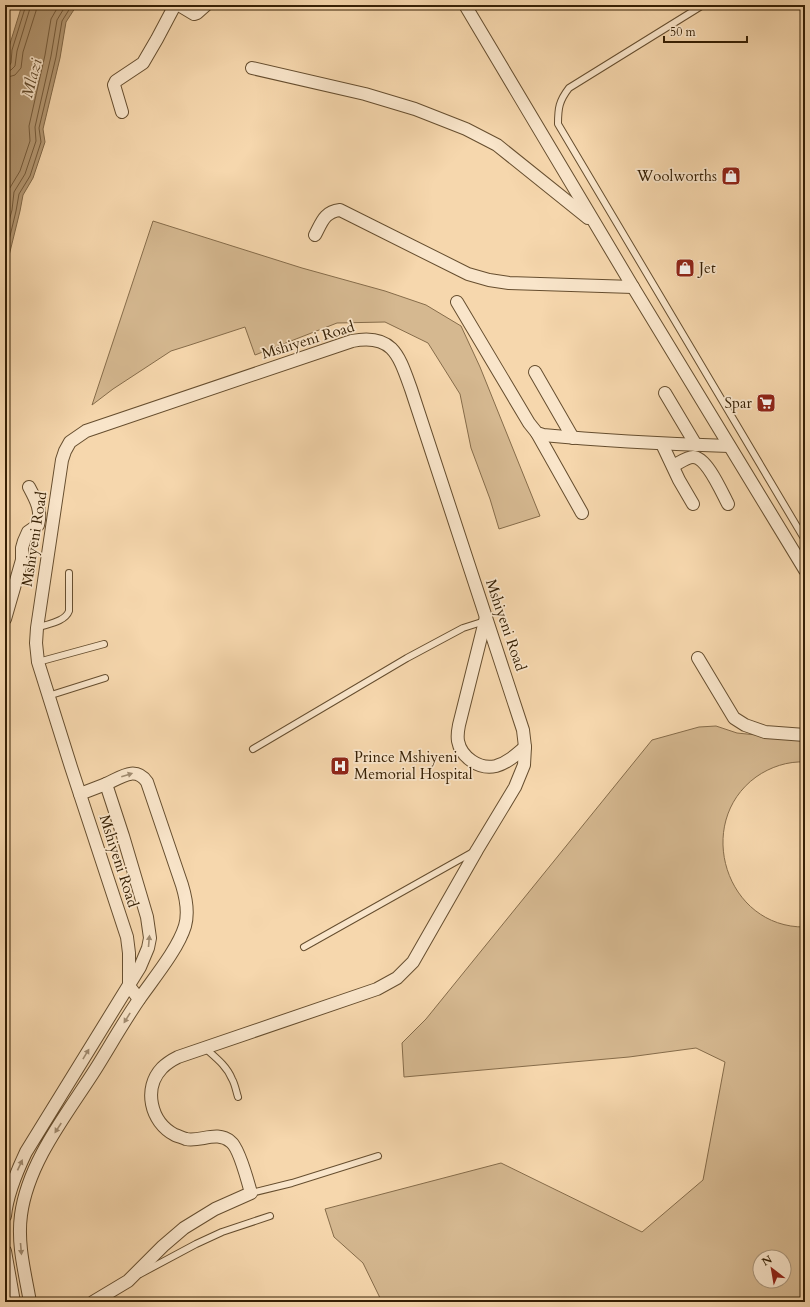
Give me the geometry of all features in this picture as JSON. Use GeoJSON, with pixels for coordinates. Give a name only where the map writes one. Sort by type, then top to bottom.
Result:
{"type":"FeatureCollection","features":[{"type":"Feature","properties":{"kind":"street"},"geometry":{"type":"LineString","coordinates":[[122,112],[114,85],[116,81],[143,63],[175,5]]}},
{"type":"Feature","properties":{"kind":"street"},"geometry":{"type":"LineString","coordinates":[[179,5],[194,14],[206,5]]}},
{"type":"Feature","properties":{"kind":"street"},"geometry":{"type":"LineString","coordinates":[[465,5],[595,224],[805,570]]}},
{"type":"Feature","properties":{"kind":"street"},"geometry":{"type":"LineString","coordinates":[[252,68],[365,94],[415,109],[466,129],[497,145],[595,224]]}},
{"type":"Feature","properties":{"kind":"street"},"geometry":{"type":"LineString","coordinates":[[315,235],[324,216],[331,211],[340,210],[468,274],[488,280],[509,283],[633,287]]}},
{"type":"Feature","properties":{"kind":"street"},"geometry":{"type":"LineString","coordinates":[[457,302],[518,405],[537,433],[582,513]]}},
{"type":"Feature","properties":{"kind":"street","name":"Mshiyeni Road"},"geometry":{"type":"LineString","coordinates":[[129,986],[129,953],[127,937],[38,662],[36,643],[37,628],[62,460],[68,447],[77,437],[86,431],[352,341],[374,339],[382,342],[390,347],[401,361],[485,619],[523,730],[525,747],[524,765],[515,786],[413,962],[398,978],[377,989],[178,1057],[162,1068],[152,1084],[151,1106],[157,1118],[165,1128],[175,1135],[188,1139],[211,1136],[222,1137],[231,1142],[237,1150],[251,1193]]}},
{"type":"Feature","properties":{"kind":"street"},"geometry":{"type":"LineString","coordinates":[[535,372],[573,438]]}},
{"type":"Feature","properties":{"kind":"street"},"geometry":{"type":"LineString","coordinates":[[665,393],[696,445]]}},
{"type":"Feature","properties":{"kind":"street"},"geometry":{"type":"LineString","coordinates":[[537,433],[573,438],[662,444],[729,446]]}},
{"type":"Feature","properties":{"kind":"street"},"geometry":{"type":"LineString","coordinates":[[662,444],[679,480],[693,504]]}},
{"type":"Feature","properties":{"kind":"street"},"geometry":{"type":"LineString","coordinates":[[673,466],[689,458],[695,457],[700,459],[706,465],[728,504]]}},
{"type":"Feature","properties":{"kind":"street"},"geometry":{"type":"LineString","coordinates":[[5,619],[22,560],[22,548],[24,541],[28,532],[38,525],[40,517],[38,504],[29,487]]}},
{"type":"Feature","properties":{"kind":"street"},"geometry":{"type":"LineString","coordinates":[[485,619],[459,725],[458,742],[465,755],[472,762],[490,767],[506,761],[525,747]]}},
{"type":"Feature","properties":{"kind":"street"},"geometry":{"type":"LineString","coordinates":[[698,658],[734,718],[745,725],[765,732],[805,735]]}},
{"type":"Feature","properties":{"kind":"street"},"geometry":{"type":"LineString","coordinates":[[30,1302],[23,1265],[20,1232],[21,1215],[27,1190],[36,1166],[52,1137],[139,999],[181,936],[187,918],[186,900],[147,782],[140,775],[132,773],[80,794]]}},
{"type":"Feature","properties":{"kind":"street"},"geometry":{"type":"LineString","coordinates":[[5,1216],[10,1193],[18,1169],[26,1152],[129,986],[145,957],[150,938],[140,892],[106,784]]}},
{"type":"Feature","properties":{"kind":"street"},"geometry":{"type":"LineString","coordinates":[[129,986],[139,999]]}},
{"type":"Feature","properties":{"kind":"street"},"geometry":{"type":"LineString","coordinates":[[93,1302],[128,1281],[163,1246],[184,1228],[215,1209],[251,1193]]}},
{"type":"Feature","properties":{"kind":"street"},"geometry":{"type":"LineString","coordinates":[[5,1251],[14,1302]]}},
{"type":"Feature","properties":{"kind":"lane"},"geometry":{"type":"LineString","coordinates":[[703,5],[569,88],[561,98],[558,110],[558,124],[805,540]]}},
{"type":"Feature","properties":{"kind":"lane"},"geometry":{"type":"LineString","coordinates":[[37,628],[63,618],[68,614],[69,573]]}},
{"type":"Feature","properties":{"kind":"lane"},"geometry":{"type":"LineString","coordinates":[[253,749],[413,654],[462,628],[485,619]]}},
{"type":"Feature","properties":{"kind":"lane"},"geometry":{"type":"LineString","coordinates":[[38,662],[104,644]]}},
{"type":"Feature","properties":{"kind":"lane"},"geometry":{"type":"LineString","coordinates":[[48,696],[105,678]]}},
{"type":"Feature","properties":{"kind":"lane"},"geometry":{"type":"LineString","coordinates":[[304,947],[477,850]]}},
{"type":"Feature","properties":{"kind":"lane"},"geometry":{"type":"LineString","coordinates":[[205,1048],[221,1062],[228,1071],[238,1097]]}},
{"type":"Feature","properties":{"kind":"lane"},"geometry":{"type":"LineString","coordinates":[[251,1193],[292,1183],[378,1156]]}},
{"type":"Feature","properties":{"kind":"lane"},"geometry":{"type":"LineString","coordinates":[[128,1281],[196,1244],[222,1232],[270,1216]]}},
{"type":"Feature","properties":{"kind":"shaded area"},"geometry":{"type":"Polygon","coordinates":[[[153,221],[302,268],[385,291],[426,305],[461,326],[480,367],[540,516],[499,529],[490,499],[471,448],[460,394],[428,343],[385,322],[337,323],[255,355],[245,327],[171,351],[113,389],[92,405],[153,221]]]}},
{"type":"Feature","properties":{"kind":"shaded area"},"geometry":{"type":"Polygon","coordinates":[[[716,726],[737,733],[805,740],[805,762],[779,765],[767,770],[756,777],[737,797],[726,820],[723,845],[727,870],[738,892],[755,910],[778,923],[805,927],[805,1302],[382,1302],[363,1263],[334,1237],[325,1209],[501,1163],[642,1232],[703,1180],[725,1062],[696,1048],[629,1057],[404,1077],[402,1043],[426,1019],[652,740],[699,727],[716,726]]]}},
{"type":"Feature","properties":{"kind":"water","name":"Mlazi"},"geometry":{"type":"Polygon","coordinates":[[[22,5],[77,5],[66,22],[60,58],[43,129],[45,142],[33,178],[23,195],[5,272],[5,90],[8,50],[22,5]]]}},
{"type":"Feature","properties":{"kind":"place","name":"Woolworths"},"geometry":{"type":"Point","coordinates":[731,176]}},
{"type":"Feature","properties":{"kind":"place","name":"Jet"},"geometry":{"type":"Point","coordinates":[685,268]}},
{"type":"Feature","properties":{"kind":"place","name":"Spar"},"geometry":{"type":"Point","coordinates":[766,403]}},
{"type":"Feature","properties":{"kind":"place","name":"Prince Mshiyeni Memorial Hospital"},"geometry":{"type":"Point","coordinates":[340,766]}}]}
